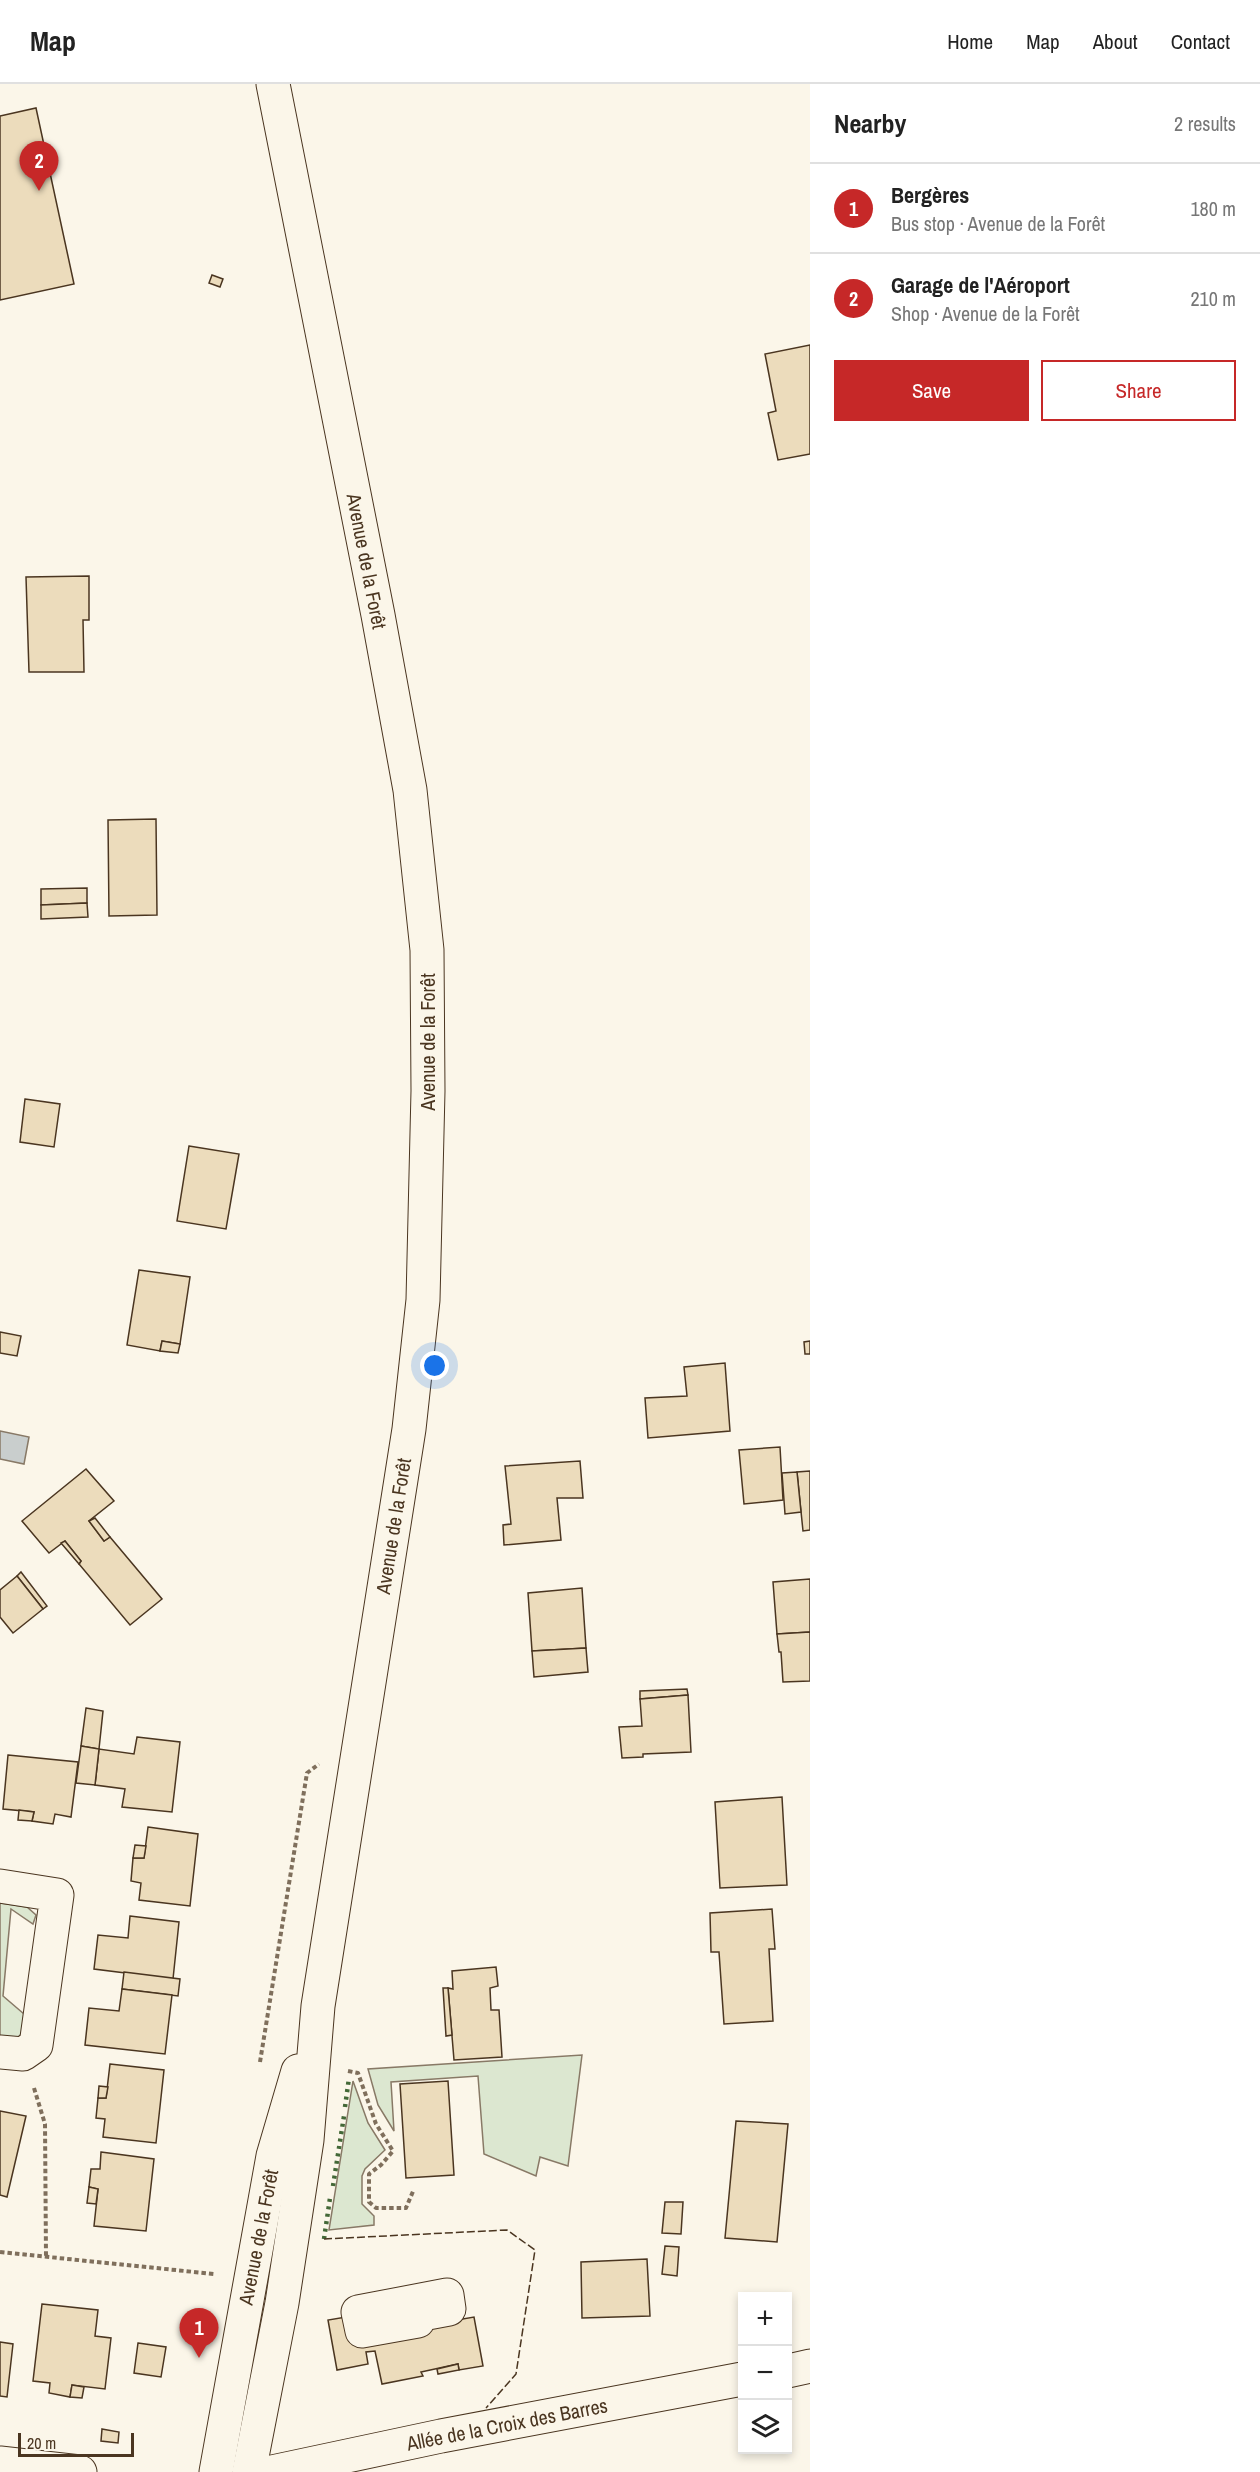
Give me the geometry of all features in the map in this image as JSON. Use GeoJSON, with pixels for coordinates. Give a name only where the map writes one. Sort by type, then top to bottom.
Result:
{"type":"FeatureCollection","features":[{"type":"Feature","properties":{"kind":"main road","name":"Avenue de la Forêt"},"geometry":{"type":"LineString","coordinates":[[249,2472],[282,2303],[305,2152],[318,2006],[409,1429],[423,1300],[428,1092],[427,950],[410,790],[273,84]]}},
{"type":"Feature","properties":{"kind":"main road"},"geometry":{"type":"LineString","coordinates":[[0,1886],[57,1895],[36,2045],[11,2053]]}},
{"type":"Feature","properties":{"kind":"main road","name":"Avenue de la Forêt"},"geometry":{"type":"LineString","coordinates":[[216,2472],[273,2156],[318,2006]]}},
{"type":"Feature","properties":{"kind":"main road"},"geometry":{"type":"LineString","coordinates":[[792,2370],[810,2366]]}},
{"type":"Feature","properties":{"kind":"main road","name":"Allée de la Croix des Barres"},"geometry":{"type":"LineString","coordinates":[[272,2472],[441,2436],[738,2380]]}},
{"type":"Feature","properties":{"kind":"main road"},"geometry":{"type":"LineString","coordinates":[[0,2463],[80,2472]]}},
{"type":"Feature","properties":{"kind":"path"},"geometry":{"type":"LineString","coordinates":[[259,2070],[307,1773],[322,1761]]}},
{"type":"Feature","properties":{"kind":"path"},"geometry":{"type":"LineString","coordinates":[[11,2053],[45,2124],[46,2257]]}},
{"type":"Feature","properties":{"kind":"path"},"geometry":{"type":"LineString","coordinates":[[344,2071],[358,2073],[376,2124],[393,2151],[381,2165],[369,2174],[369,2202],[376,2208],[406,2208],[414,2189]]}},
{"type":"Feature","properties":{"kind":"path"},"geometry":{"type":"LineString","coordinates":[[0,2252],[219,2274]]}},
{"type":"Feature","properties":{"kind":"green space"},"geometry":{"type":"Polygon","coordinates":[[[0,1903],[27,1907],[36,1915],[33,1924],[11,1909],[3,1996],[24,2014],[22,2033],[14,2042],[0,2040],[0,1903]]]}},
{"type":"Feature","properties":{"kind":"green space"},"geometry":{"type":"Polygon","coordinates":[[[582,2055],[568,2166],[540,2157],[536,2176],[484,2154],[478,2076],[391,2082],[394,2131],[378,2105],[368,2069],[582,2055]]]}},
{"type":"Feature","properties":{"kind":"green space"},"geometry":{"type":"Polygon","coordinates":[[[353,2081],[368,2123],[385,2150],[365,2169],[362,2176],[362,2204],[374,2216],[374,2225],[329,2230],[353,2081]]]}},
{"type":"Feature","properties":{"kind":"shaded area"},"geometry":{"type":"Polygon","coordinates":[[[0,1431],[29,1437],[24,1464],[0,1459],[0,1431]]]}},
{"type":"Feature","properties":{"kind":"building"},"geometry":{"type":"Polygon","coordinates":[[[36,108],[74,284],[0,300],[0,116],[36,108]]]}},
{"type":"Feature","properties":{"kind":"building"},"geometry":{"type":"Polygon","coordinates":[[[212,275],[223,279],[220,287],[209,283],[212,275]]]}},
{"type":"Feature","properties":{"kind":"building"},"geometry":{"type":"Polygon","coordinates":[[[810,345],[810,454],[778,460],[768,413],[776,411],[765,354],[810,345]]]}},
{"type":"Feature","properties":{"kind":"building"},"geometry":{"type":"Polygon","coordinates":[[[89,576],[89,620],[83,620],[84,672],[29,672],[26,577],[89,576]]]}},
{"type":"Feature","properties":{"kind":"building"},"geometry":{"type":"Polygon","coordinates":[[[156,819],[157,915],[109,916],[108,820],[156,819]]]}},
{"type":"Feature","properties":{"kind":"building"},"geometry":{"type":"Polygon","coordinates":[[[87,888],[87,903],[41,905],[41,889],[87,888]]]}},
{"type":"Feature","properties":{"kind":"building"},"geometry":{"type":"Polygon","coordinates":[[[87,903],[88,917],[41,919],[41,905],[87,903]]]}},
{"type":"Feature","properties":{"kind":"building"},"geometry":{"type":"Polygon","coordinates":[[[25,1099],[60,1104],[54,1147],[20,1142],[25,1099]]]}},
{"type":"Feature","properties":{"kind":"building"},"geometry":{"type":"Polygon","coordinates":[[[189,1146],[239,1154],[226,1229],[177,1221],[189,1146]]]}},
{"type":"Feature","properties":{"kind":"building"},"geometry":{"type":"Polygon","coordinates":[[[139,1270],[190,1277],[180,1344],[162,1341],[160,1351],[127,1345],[139,1270]]]}},
{"type":"Feature","properties":{"kind":"building"},"geometry":{"type":"Polygon","coordinates":[[[0,1332],[21,1336],[17,1356],[0,1353],[0,1332]]]}},
{"type":"Feature","properties":{"kind":"building"},"geometry":{"type":"Polygon","coordinates":[[[162,1341],[180,1344],[178,1353],[160,1351],[162,1341]]]}},
{"type":"Feature","properties":{"kind":"building"},"geometry":{"type":"Polygon","coordinates":[[[810,1341],[810,1354],[805,1354],[804,1342],[810,1341]]]}},
{"type":"Feature","properties":{"kind":"building"},"geometry":{"type":"Polygon","coordinates":[[[725,1363],[730,1431],[648,1438],[645,1398],[687,1396],[684,1367],[725,1363]]]}},
{"type":"Feature","properties":{"kind":"building"},"geometry":{"type":"Polygon","coordinates":[[[780,1447],[783,1500],[744,1504],[739,1450],[780,1447]]]}},
{"type":"Feature","properties":{"kind":"building"},"geometry":{"type":"Polygon","coordinates":[[[580,1461],[583,1498],[557,1498],[561,1540],[504,1545],[503,1525],[511,1524],[505,1466],[580,1461]]]}},
{"type":"Feature","properties":{"kind":"building"},"geometry":{"type":"Polygon","coordinates":[[[86,1469],[114,1501],[89,1521],[104,1541],[110,1537],[162,1599],[130,1625],[79,1564],[81,1561],[65,1541],[49,1553],[22,1521],[86,1469]]]}},
{"type":"Feature","properties":{"kind":"building"},"geometry":{"type":"Polygon","coordinates":[[[810,1471],[810,1530],[803,1531],[797,1472],[810,1471]]]}},
{"type":"Feature","properties":{"kind":"building"},"geometry":{"type":"Polygon","coordinates":[[[797,1472],[801,1512],[785,1514],[782,1473],[797,1472]]]}},
{"type":"Feature","properties":{"kind":"building"},"geometry":{"type":"Polygon","coordinates":[[[95,1518],[110,1537],[104,1541],[89,1521],[95,1518]]]}},
{"type":"Feature","properties":{"kind":"building"},"geometry":{"type":"Polygon","coordinates":[[[65,1541],[81,1561],[79,1564],[61,1543],[65,1541]]]}},
{"type":"Feature","properties":{"kind":"building"},"geometry":{"type":"Polygon","coordinates":[[[21,1572],[47,1606],[43,1609],[17,1576],[21,1572]]]}},
{"type":"Feature","properties":{"kind":"building"},"geometry":{"type":"Polygon","coordinates":[[[17,1576],[43,1609],[13,1633],[0,1617],[0,1590],[17,1576]]]}},
{"type":"Feature","properties":{"kind":"building"},"geometry":{"type":"Polygon","coordinates":[[[810,1579],[810,1632],[777,1634],[773,1582],[810,1579]]]}},
{"type":"Feature","properties":{"kind":"building"},"geometry":{"type":"Polygon","coordinates":[[[582,1588],[586,1648],[532,1651],[528,1593],[582,1588]]]}},
{"type":"Feature","properties":{"kind":"building"},"geometry":{"type":"Polygon","coordinates":[[[810,1632],[810,1681],[783,1682],[777,1634],[810,1632]]]}},
{"type":"Feature","properties":{"kind":"building"},"geometry":{"type":"Polygon","coordinates":[[[586,1648],[588,1672],[534,1677],[532,1651],[586,1648]]]}},
{"type":"Feature","properties":{"kind":"building"},"geometry":{"type":"Polygon","coordinates":[[[687,1689],[688,1695],[640,1699],[640,1691],[687,1689]]]}},
{"type":"Feature","properties":{"kind":"building"},"geometry":{"type":"Polygon","coordinates":[[[688,1695],[691,1752],[643,1754],[643,1757],[622,1758],[619,1727],[642,1726],[640,1699],[688,1695]]]}},
{"type":"Feature","properties":{"kind":"building"},"geometry":{"type":"Polygon","coordinates":[[[86,1708],[103,1711],[99,1749],[81,1746],[86,1708]]]}},
{"type":"Feature","properties":{"kind":"building"},"geometry":{"type":"Polygon","coordinates":[[[137,1737],[180,1742],[172,1812],[122,1807],[125,1789],[95,1785],[99,1749],[134,1754],[137,1737]]]}},
{"type":"Feature","properties":{"kind":"building"},"geometry":{"type":"Polygon","coordinates":[[[81,1746],[99,1749],[95,1785],[76,1783],[81,1746]]]}},
{"type":"Feature","properties":{"kind":"building"},"geometry":{"type":"Polygon","coordinates":[[[8,1755],[78,1762],[71,1817],[55,1814],[53,1824],[32,1821],[34,1812],[3,1809],[8,1755]]]}},
{"type":"Feature","properties":{"kind":"building"},"geometry":{"type":"Polygon","coordinates":[[[782,1797],[787,1885],[720,1888],[715,1802],[782,1797]]]}},
{"type":"Feature","properties":{"kind":"building"},"geometry":{"type":"Polygon","coordinates":[[[19,1810],[34,1812],[32,1821],[18,1820],[19,1810]]]}},
{"type":"Feature","properties":{"kind":"building"},"geometry":{"type":"Polygon","coordinates":[[[148,1827],[198,1834],[190,1906],[139,1900],[141,1883],[131,1881],[133,1858],[144,1858],[148,1827]]]}},
{"type":"Feature","properties":{"kind":"building"},"geometry":{"type":"Polygon","coordinates":[[[135,1845],[146,1846],[144,1858],[133,1858],[135,1845]]]}},
{"type":"Feature","properties":{"kind":"building"},"geometry":{"type":"Polygon","coordinates":[[[772,1909],[775,1949],[769,1949],[773,2021],[724,2024],[719,1952],[711,1952],[710,1913],[772,1909]]]}},
{"type":"Feature","properties":{"kind":"building"},"geometry":{"type":"Polygon","coordinates":[[[130,1916],[179,1922],[173,1979],[94,1969],[98,1935],[128,1938],[130,1916]]]}},
{"type":"Feature","properties":{"kind":"building"},"geometry":{"type":"Polygon","coordinates":[[[496,1967],[498,1986],[490,1988],[491,2010],[499,2010],[502,2057],[454,2060],[448,1988],[453,1989],[452,1971],[496,1967]]]}},
{"type":"Feature","properties":{"kind":"building"},"geometry":{"type":"Polygon","coordinates":[[[124,1972],[180,1979],[178,1996],[122,1989],[124,1972]]]}},
{"type":"Feature","properties":{"kind":"building"},"geometry":{"type":"Polygon","coordinates":[[[443,1988],[448,1988],[452,2035],[446,2036],[443,1988]]]}},
{"type":"Feature","properties":{"kind":"building"},"geometry":{"type":"Polygon","coordinates":[[[122,1989],[172,1995],[165,2054],[85,2045],[89,2008],[119,2011],[122,1989]]]}},
{"type":"Feature","properties":{"kind":"building"},"geometry":{"type":"Polygon","coordinates":[[[110,2064],[164,2070],[156,2143],[103,2137],[105,2119],[96,2118],[98,2098],[106,2098],[110,2064]]]}},
{"type":"Feature","properties":{"kind":"building"},"geometry":{"type":"Polygon","coordinates":[[[448,2081],[454,2175],[406,2178],[400,2084],[448,2081]]]}},
{"type":"Feature","properties":{"kind":"building"},"geometry":{"type":"Polygon","coordinates":[[[99,2086],[108,2087],[106,2098],[98,2098],[99,2086]]]}},
{"type":"Feature","properties":{"kind":"building"},"geometry":{"type":"Polygon","coordinates":[[[0,2111],[26,2116],[7,2197],[0,2195],[0,2111]]]}},
{"type":"Feature","properties":{"kind":"building"},"geometry":{"type":"Polygon","coordinates":[[[736,2121],[788,2124],[777,2242],[725,2238],[736,2121]]]}},
{"type":"Feature","properties":{"kind":"building"},"geometry":{"type":"Polygon","coordinates":[[[101,2152],[154,2159],[146,2231],[94,2226],[98,2189],[89,2187],[91,2169],[100,2169],[101,2152]]]}},
{"type":"Feature","properties":{"kind":"building"},"geometry":{"type":"Polygon","coordinates":[[[89,2187],[98,2189],[96,2204],[87,2203],[89,2187]]]}},
{"type":"Feature","properties":{"kind":"building"},"geometry":{"type":"Polygon","coordinates":[[[665,2202],[683,2202],[681,2234],[662,2233],[665,2202]]]}},
{"type":"Feature","properties":{"kind":"building"},"geometry":{"type":"Polygon","coordinates":[[[665,2246],[679,2247],[677,2276],[662,2274],[665,2246]]]}},
{"type":"Feature","properties":{"kind":"building"},"geometry":{"type":"Polygon","coordinates":[[[647,2259],[650,2316],[582,2318],[581,2262],[647,2259]]]}},
{"type":"Feature","properties":{"kind":"building"},"geometry":{"type":"Polygon","coordinates":[[[42,2304],[98,2310],[95,2336],[111,2338],[105,2389],[72,2385],[70,2397],[49,2393],[50,2383],[33,2381],[42,2304]]]}},
{"type":"Feature","properties":{"kind":"building"},"geometry":{"type":"Polygon","coordinates":[[[358,2315],[451,2321],[474,2317],[483,2366],[459,2370],[458,2364],[421,2372],[423,2376],[382,2384],[375,2351],[366,2352],[368,2364],[337,2370],[328,2320],[358,2315]]]}},
{"type":"Feature","properties":{"kind":"building"},"geometry":{"type":"Polygon","coordinates":[[[0,2342],[13,2344],[7,2397],[0,2396],[0,2342]]]}},
{"type":"Feature","properties":{"kind":"building"},"geometry":{"type":"Polygon","coordinates":[[[138,2343],[166,2347],[161,2377],[134,2373],[138,2343]]]}},
{"type":"Feature","properties":{"kind":"building"},"geometry":{"type":"Polygon","coordinates":[[[458,2364],[459,2370],[438,2374],[437,2369],[458,2364]]]}},
{"type":"Feature","properties":{"kind":"building"},"geometry":{"type":"Polygon","coordinates":[[[72,2385],[84,2387],[82,2398],[70,2397],[72,2385]]]}},
{"type":"Feature","properties":{"kind":"building"},"geometry":{"type":"Polygon","coordinates":[[[102,2429],[119,2432],[118,2443],[101,2441],[102,2429]]]}},
{"type":"Feature","properties":{"kind":"hedge"},"geometry":{"type":"LineString","coordinates":[[345,2107],[349,2078]]}},
{"type":"Feature","properties":{"kind":"hedge"},"geometry":{"type":"LineString","coordinates":[[333,2186],[344,2116]]}},
{"type":"Feature","properties":{"kind":"hedge"},"geometry":{"type":"LineString","coordinates":[[324,2239],[330,2198]]}},
{"type":"Feature","properties":{"kind":"fence"},"geometry":{"type":"LineString","coordinates":[[324,2239],[507,2230],[535,2250],[516,2374],[486,2408]]}},
{"type":"Feature","properties":{"kind":"place","name":"Garage de l'Aéroport"},"geometry":{"type":"Point","coordinates":[39,191]}},
{"type":"Feature","properties":{"kind":"place","name":"Bergères"},"geometry":{"type":"Point","coordinates":[199,2358]}}]}
